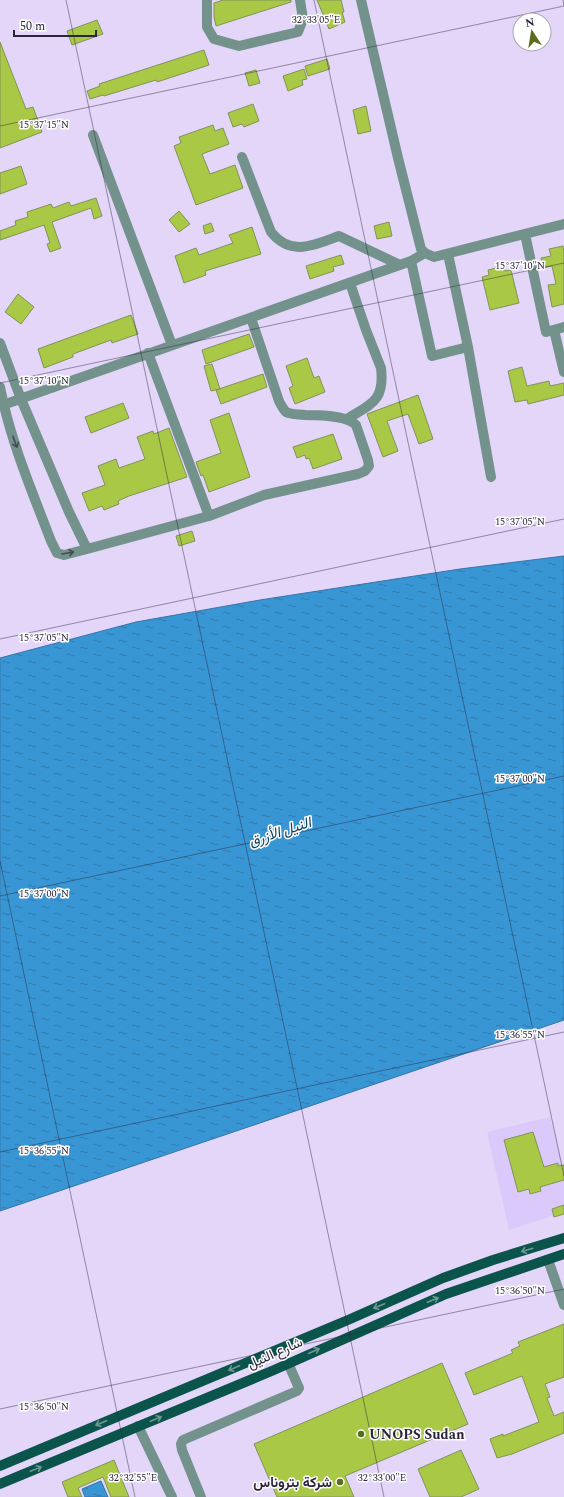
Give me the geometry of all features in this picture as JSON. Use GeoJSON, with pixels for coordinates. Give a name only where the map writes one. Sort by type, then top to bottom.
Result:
{"type":"FeatureCollection","features":[{"type":"Feature","properties":{"kind":"main road","name":"شارع النيل"},"geometry":{"type":"LineString","coordinates":[[0,1466],[348,1320],[443,1278],[493,1260],[564,1238]]}},
{"type":"Feature","properties":{"kind":"main road","name":"شارع النيل"},"geometry":{"type":"LineString","coordinates":[[0,1484],[288,1363],[446,1294],[564,1254]]}},
{"type":"Feature","properties":{"kind":"street"},"geometry":{"type":"LineString","coordinates":[[206,0],[207,27],[214,39],[239,46],[298,32],[303,19],[300,0]]}},
{"type":"Feature","properties":{"kind":"street"},"geometry":{"type":"LineString","coordinates":[[361,0],[407,195],[421,249],[425,254],[434,257],[448,254],[564,224]]}},
{"type":"Feature","properties":{"kind":"street"},"geometry":{"type":"LineString","coordinates":[[93,136],[172,345]]}},
{"type":"Feature","properties":{"kind":"street"},"geometry":{"type":"LineString","coordinates":[[242,157],[271,232],[278,241],[287,245],[305,247],[339,236],[400,265]]}},
{"type":"Feature","properties":{"kind":"street"},"geometry":{"type":"LineString","coordinates":[[525,234],[546,332],[559,328],[564,372]]}},
{"type":"Feature","properties":{"kind":"street"},"geometry":{"type":"LineString","coordinates":[[2,406],[350,283],[411,261],[425,254]]}},
{"type":"Feature","properties":{"kind":"street"},"geometry":{"type":"LineString","coordinates":[[448,254],[468,347],[491,477]]}},
{"type":"Feature","properties":{"kind":"street"},"geometry":{"type":"LineString","coordinates":[[411,261],[432,356],[468,347]]}},
{"type":"Feature","properties":{"kind":"street"},"geometry":{"type":"LineString","coordinates":[[347,419],[372,404],[377,399],[380,393],[382,373],[350,283]]}},
{"type":"Feature","properties":{"kind":"street"},"geometry":{"type":"LineString","coordinates":[[0,387],[2,406],[51,541],[57,553],[64,555],[209,516],[264,495],[365,471],[369,466],[368,460],[356,425],[347,419],[318,415],[292,414],[283,408],[279,401],[251,318]]}},
{"type":"Feature","properties":{"kind":"street"},"geometry":{"type":"LineString","coordinates":[[0,343],[21,399],[69,512],[87,549]]}},
{"type":"Feature","properties":{"kind":"street"},"geometry":{"type":"LineString","coordinates":[[148,354],[209,516]]}},
{"type":"Feature","properties":{"kind":"street"},"geometry":{"type":"LineString","coordinates":[[548,1260],[564,1305]]}},
{"type":"Feature","properties":{"kind":"street"},"geometry":{"type":"LineString","coordinates":[[201,1497],[182,1450],[181,1444],[183,1440],[297,1391],[299,1388],[288,1363]]}},
{"type":"Feature","properties":{"kind":"street"},"geometry":{"type":"LineString","coordinates":[[138,1426],[172,1497]]}},
{"type":"Feature","properties":{"kind":"shaded area"},"geometry":{"type":"Polygon","coordinates":[[[550,1117],[564,1169],[564,1212],[509,1230],[487,1132],[550,1117]]]}},
{"type":"Feature","properties":{"kind":"water","name":"النيل الأزرق"},"geometry":{"type":"Polygon","coordinates":[[[564,556],[564,1020],[0,1211],[0,658],[136,622],[260,600],[460,569],[564,556]]]}},
{"type":"Feature","properties":{"kind":"water"},"geometry":{"type":"Polygon","coordinates":[[[101,1481],[108,1497],[85,1497],[82,1489],[101,1481]]]}},
{"type":"Feature","properties":{"kind":"building"},"geometry":{"type":"Polygon","coordinates":[[[223,0],[291,0],[291,2],[216,26],[214,17],[214,3],[223,0]]]}},
{"type":"Feature","properties":{"kind":"building"},"geometry":{"type":"Polygon","coordinates":[[[317,0],[341,0],[345,22],[329,29],[317,0]]]}},
{"type":"Feature","properties":{"kind":"building"},"geometry":{"type":"Polygon","coordinates":[[[97,20],[103,34],[72,45],[67,31],[97,20]]]}},
{"type":"Feature","properties":{"kind":"building"},"geometry":{"type":"Polygon","coordinates":[[[0,42],[26,109],[33,107],[42,132],[0,148],[0,42]]]}},
{"type":"Feature","properties":{"kind":"building"},"geometry":{"type":"Polygon","coordinates":[[[204,50],[209,65],[157,82],[156,80],[90,99],[87,91],[100,86],[99,84],[204,50]]]}},
{"type":"Feature","properties":{"kind":"building"},"geometry":{"type":"Polygon","coordinates":[[[327,59],[330,69],[308,76],[305,66],[327,59]]]}},
{"type":"Feature","properties":{"kind":"building"},"geometry":{"type":"Polygon","coordinates":[[[304,69],[307,79],[302,80],[303,85],[288,91],[283,76],[304,69]]]}},
{"type":"Feature","properties":{"kind":"building"},"geometry":{"type":"Polygon","coordinates":[[[256,70],[260,83],[249,86],[245,73],[256,70]]]}},
{"type":"Feature","properties":{"kind":"building"},"geometry":{"type":"Polygon","coordinates":[[[253,104],[259,121],[244,127],[242,124],[233,127],[228,113],[253,104]]]}},
{"type":"Feature","properties":{"kind":"building"},"geometry":{"type":"Polygon","coordinates":[[[366,106],[371,131],[358,134],[353,110],[366,106]]]}},
{"type":"Feature","properties":{"kind":"building"},"geometry":{"type":"Polygon","coordinates":[[[213,125],[215,131],[223,128],[229,144],[202,154],[210,174],[235,165],[243,188],[196,205],[174,146],[181,143],[179,137],[213,125]]]}},
{"type":"Feature","properties":{"kind":"building"},"geometry":{"type":"Polygon","coordinates":[[[21,166],[27,184],[0,194],[0,173],[21,166]]]}},
{"type":"Feature","properties":{"kind":"building"},"geometry":{"type":"Polygon","coordinates":[[[96,198],[102,216],[94,219],[91,208],[52,222],[61,248],[50,252],[47,244],[50,243],[44,225],[0,240],[0,231],[16,225],[15,221],[28,217],[27,212],[51,204],[53,208],[69,202],[71,206],[96,198]]]}},
{"type":"Feature","properties":{"kind":"building"},"geometry":{"type":"Polygon","coordinates":[[[179,211],[190,224],[179,232],[169,220],[179,211]]]}},
{"type":"Feature","properties":{"kind":"building"},"geometry":{"type":"Polygon","coordinates":[[[389,222],[392,236],[377,239],[374,226],[389,222]]]}},
{"type":"Feature","properties":{"kind":"building"},"geometry":{"type":"Polygon","coordinates":[[[211,223],[214,231],[205,234],[203,226],[211,223]]]}},
{"type":"Feature","properties":{"kind":"building"},"geometry":{"type":"Polygon","coordinates":[[[252,227],[261,254],[205,271],[206,275],[184,283],[175,256],[196,248],[199,255],[233,243],[229,235],[252,227]]]}},
{"type":"Feature","properties":{"kind":"building"},"geometry":{"type":"Polygon","coordinates":[[[563,246],[564,304],[552,307],[548,285],[556,284],[552,266],[543,268],[541,258],[551,256],[549,249],[563,246]]]}},
{"type":"Feature","properties":{"kind":"building"},"geometry":{"type":"Polygon","coordinates":[[[341,255],[344,264],[333,267],[334,271],[310,279],[306,266],[341,255]]]}},
{"type":"Feature","properties":{"kind":"building"},"geometry":{"type":"Polygon","coordinates":[[[504,266],[505,271],[511,270],[519,303],[490,310],[482,277],[489,275],[488,270],[504,266]]]}},
{"type":"Feature","properties":{"kind":"building"},"geometry":{"type":"Polygon","coordinates":[[[18,294],[34,307],[21,324],[5,312],[18,294]]]}},
{"type":"Feature","properties":{"kind":"building"},"geometry":{"type":"Polygon","coordinates":[[[131,315],[138,334],[112,343],[111,340],[73,354],[73,357],[44,368],[38,349],[131,315]]]}},
{"type":"Feature","properties":{"kind":"building"},"geometry":{"type":"Polygon","coordinates":[[[249,334],[254,347],[206,364],[202,350],[249,334]]]}},
{"type":"Feature","properties":{"kind":"building"},"geometry":{"type":"Polygon","coordinates":[[[307,358],[314,378],[319,376],[325,392],[295,404],[289,388],[293,386],[286,366],[307,358]]]}},
{"type":"Feature","properties":{"kind":"building"},"geometry":{"type":"Polygon","coordinates":[[[212,364],[220,389],[211,391],[204,366],[212,364]]]}},
{"type":"Feature","properties":{"kind":"building"},"geometry":{"type":"Polygon","coordinates":[[[522,367],[527,386],[549,381],[550,386],[564,383],[564,395],[528,404],[527,400],[515,402],[508,371],[522,367]]]}},
{"type":"Feature","properties":{"kind":"building"},"geometry":{"type":"Polygon","coordinates":[[[263,374],[267,387],[221,404],[216,390],[263,374]]]}},
{"type":"Feature","properties":{"kind":"building"},"geometry":{"type":"Polygon","coordinates":[[[418,395],[433,439],[419,444],[408,414],[387,421],[398,451],[383,457],[367,414],[418,395]]]}},
{"type":"Feature","properties":{"kind":"building"},"geometry":{"type":"Polygon","coordinates":[[[123,403],[129,418],[91,433],[85,417],[123,403]]]}},
{"type":"Feature","properties":{"kind":"building"},"geometry":{"type":"Polygon","coordinates":[[[229,413],[250,477],[209,492],[203,475],[201,476],[196,462],[221,453],[210,420],[229,413]]]}},
{"type":"Feature","properties":{"kind":"building"},"geometry":{"type":"Polygon","coordinates":[[[169,428],[187,477],[129,496],[118,501],[119,504],[104,510],[102,506],[89,511],[82,493],[105,485],[98,466],[116,459],[119,468],[145,459],[137,437],[153,431],[154,434],[169,428]]]}},
{"type":"Feature","properties":{"kind":"building"},"geometry":{"type":"Polygon","coordinates":[[[333,434],[342,459],[313,469],[309,458],[306,459],[305,455],[297,458],[293,447],[333,434]]]}},
{"type":"Feature","properties":{"kind":"building"},"geometry":{"type":"Polygon","coordinates":[[[192,531],[195,541],[179,546],[176,536],[192,531]]]}},
{"type":"Feature","properties":{"kind":"building"},"geometry":{"type":"Polygon","coordinates":[[[533,1132],[544,1167],[558,1163],[558,1166],[564,1165],[564,1180],[540,1187],[541,1191],[530,1194],[529,1189],[518,1192],[504,1140],[533,1132]]]}},
{"type":"Feature","properties":{"kind":"building"},"geometry":{"type":"Polygon","coordinates":[[[564,1205],[564,1214],[554,1217],[552,1209],[564,1205]]]}},
{"type":"Feature","properties":{"kind":"building"},"geometry":{"type":"Polygon","coordinates":[[[564,1324],[564,1377],[545,1384],[550,1397],[547,1398],[554,1416],[564,1412],[564,1433],[512,1454],[497,1458],[490,1439],[503,1434],[503,1436],[539,1422],[522,1376],[474,1395],[465,1373],[513,1353],[511,1350],[520,1346],[518,1342],[564,1324]]]}},
{"type":"Feature","properties":{"kind":"building","name":"UNOPS Sudan"},"geometry":{"type":"Polygon","coordinates":[[[442,1363],[468,1424],[345,1476],[354,1497],[277,1497],[254,1444],[442,1363]]]}},
{"type":"Feature","properties":{"kind":"building"},"geometry":{"type":"Polygon","coordinates":[[[461,1450],[479,1489],[461,1497],[430,1497],[418,1469],[461,1450]]]}},
{"type":"Feature","properties":{"kind":"building"},"geometry":{"type":"Polygon","coordinates":[[[114,1460],[129,1497],[111,1497],[103,1477],[78,1488],[82,1497],[68,1497],[62,1482],[114,1460]]]}},
{"type":"Feature","properties":{"kind":"place","name":"UNOPS Sudan"},"geometry":{"type":"Point","coordinates":[361,1434]}},
{"type":"Feature","properties":{"kind":"place","name":"شركة بتروناس"},"geometry":{"type":"Point","coordinates":[340,1482]}}]}
